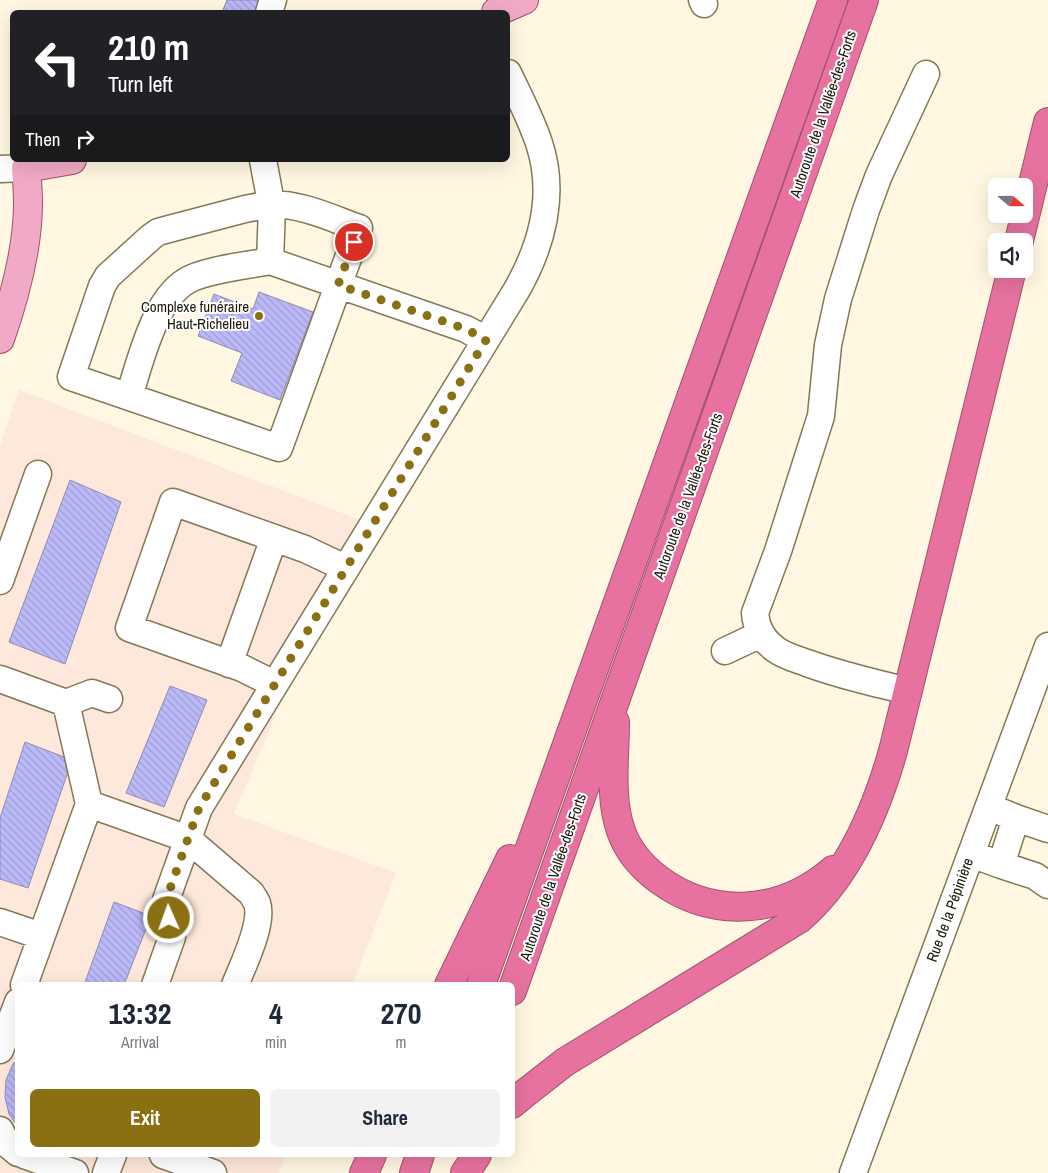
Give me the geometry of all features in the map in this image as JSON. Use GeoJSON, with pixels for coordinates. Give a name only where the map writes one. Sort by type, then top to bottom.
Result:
{"type":"FeatureCollection","features":[{"type":"Feature","properties":{"kind":"highway","name":"Autoroute de la Vallée-des-Forts"},"geometry":{"type":"LineString","coordinates":[[482,982],[833,0]]}},
{"type":"Feature","properties":{"kind":"highway","name":"Autoroute de la Vallée-des-Forts"},"geometry":{"type":"LineString","coordinates":[[515,983],[864,0]]}},
{"type":"Feature","properties":{"kind":"highway"},"geometry":{"type":"LineString","coordinates":[[1021,233],[1048,122]]}},
{"type":"Feature","properties":{"kind":"highway"},"geometry":{"type":"LineString","coordinates":[[515,1102],[565,1062],[799,919],[824,895],[848,858],[869,821],[878,800],[893,751],[1010,278]]}},
{"type":"Feature","properties":{"kind":"highway"},"geometry":{"type":"LineString","coordinates":[[615,702],[614,803],[617,818],[628,846],[638,861],[666,885],[682,894],[717,906],[750,907],[770,904],[800,892],[818,882],[848,858]]}},
{"type":"Feature","properties":{"kind":"highway"},"geometry":{"type":"LineString","coordinates":[[450,982],[571,732]]}},
{"type":"Feature","properties":{"kind":"highway"},"geometry":{"type":"LineString","coordinates":[[364,1173],[371,1157]]}},
{"type":"Feature","properties":{"kind":"highway"},"geometry":{"type":"LineString","coordinates":[[414,1173],[419,1157]]}},
{"type":"Feature","properties":{"kind":"highway"},"geometry":{"type":"LineString","coordinates":[[448,1173],[454,1157]]}},
{"type":"Feature","properties":{"kind":"highway"},"geometry":{"type":"LineString","coordinates":[[464,1173],[476,1157]]}},
{"type":"Feature","properties":{"kind":"main road"},"geometry":{"type":"LineString","coordinates":[[501,10],[524,0]]}},
{"type":"Feature","properties":{"kind":"main road"},"geometry":{"type":"LineString","coordinates":[[0,339],[12,300],[25,240],[28,201],[13,168],[57,162]]}},
{"type":"Feature","properties":{"kind":"street"},"geometry":{"type":"LineString","coordinates":[[908,691],[855,678],[784,654],[774,648],[761,634],[756,622],[756,613],[821,416],[828,344],[838,299],[866,210],[879,175],[926,74]]}},
{"type":"Feature","properties":{"kind":"street"},"geometry":{"type":"LineString","coordinates":[[156,982],[172,937],[166,900],[199,808],[486,340],[534,257],[542,230],[546,202],[545,173],[540,145],[510,77]]}},
{"type":"Feature","properties":{"kind":"street"},"geometry":{"type":"LineString","coordinates":[[263,162],[271,204],[272,238],[270,261]]}},
{"type":"Feature","properties":{"kind":"street"},"geometry":{"type":"LineString","coordinates":[[271,204],[298,206],[359,228],[280,448],[71,376],[102,286],[108,276],[158,232],[271,204]]}},
{"type":"Feature","properties":{"kind":"street"},"geometry":{"type":"LineString","coordinates":[[129,396],[161,308],[170,294],[180,285],[193,278],[220,270],[270,261],[466,329],[486,340]]}},
{"type":"Feature","properties":{"kind":"street"},"geometry":{"type":"LineString","coordinates":[[0,581],[38,474]]}},
{"type":"Feature","properties":{"kind":"street"},"geometry":{"type":"LineString","coordinates":[[274,684],[256,674],[129,628],[173,502],[305,549],[345,568]]}},
{"type":"Feature","properties":{"kind":"street"},"geometry":{"type":"LineString","coordinates":[[229,664],[274,538]]}},
{"type":"Feature","properties":{"kind":"street"},"geometry":{"type":"LineString","coordinates":[[725,651],[761,634]]}},
{"type":"Feature","properties":{"kind":"street","name":"Rue de la Pépinière"},"geometry":{"type":"LineString","coordinates":[[857,1172],[1048,646]]}},
{"type":"Feature","properties":{"kind":"street"},"geometry":{"type":"LineString","coordinates":[[0,679],[66,703],[92,694],[108,699]]}},
{"type":"Feature","properties":{"kind":"street"},"geometry":{"type":"LineString","coordinates":[[24,982],[89,804],[66,703]]}},
{"type":"Feature","properties":{"kind":"street"},"geometry":{"type":"LineString","coordinates":[[89,804],[188,839],[251,892],[257,903],[258,916],[254,934],[236,982]]}},
{"type":"Feature","properties":{"kind":"street"},"geometry":{"type":"LineString","coordinates":[[989,807],[1048,829]]}},
{"type":"Feature","properties":{"kind":"street"},"geometry":{"type":"LineString","coordinates":[[1001,865],[1016,818]]}},
{"type":"Feature","properties":{"kind":"street"},"geometry":{"type":"LineString","coordinates":[[971,854],[1036,876],[1048,886]]}},
{"type":"Feature","properties":{"kind":"street"},"geometry":{"type":"LineString","coordinates":[[0,922],[41,936]]}},
{"type":"Feature","properties":{"kind":"street"},"geometry":{"type":"LineString","coordinates":[[0,1050],[15,1008]]}},
{"type":"Feature","properties":{"kind":"street"},"geometry":{"type":"LineString","coordinates":[[26,1157],[47,1168],[75,1173]]}},
{"type":"Feature","properties":{"kind":"street"},"geometry":{"type":"LineString","coordinates":[[106,1173],[112,1157]]}},
{"type":"Feature","properties":{"kind":"street"},"geometry":{"type":"LineString","coordinates":[[169,1157],[213,1173]]}},
{"type":"Feature","properties":{"kind":"shaded area"},"geometry":{"type":"Polygon","coordinates":[[[19,390],[358,519],[234,814],[396,873],[353,982],[15,982],[15,1157],[285,1157],[279,1173],[0,1173],[0,446],[19,390]]]}},
{"type":"Feature","properties":{"kind":"building"},"geometry":{"type":"Polygon","coordinates":[[[227,0],[260,0],[256,10],[223,10],[227,0]]]}},
{"type":"Feature","properties":{"kind":"building"},"geometry":{"type":"Polygon","coordinates":[[[259,292],[313,312],[280,400],[231,381],[242,353],[198,336],[214,294],[253,309],[259,292]]]}},
{"type":"Feature","properties":{"kind":"building"},"geometry":{"type":"Polygon","coordinates":[[[70,480],[121,502],[65,664],[9,642],[70,480]]]}},
{"type":"Feature","properties":{"kind":"building"},"geometry":{"type":"Polygon","coordinates":[[[170,686],[207,700],[164,807],[126,793],[170,686]]]}},
{"type":"Feature","properties":{"kind":"building"},"geometry":{"type":"Polygon","coordinates":[[[25,742],[72,760],[28,888],[0,879],[0,818],[25,742]]]}},
{"type":"Feature","properties":{"kind":"building"},"geometry":{"type":"Polygon","coordinates":[[[114,902],[151,916],[125,982],[85,982],[114,902]]]}},
{"type":"Feature","properties":{"kind":"building"},"geometry":{"type":"Polygon","coordinates":[[[15,1062],[15,1123],[9,1114],[5,1097],[6,1080],[15,1062]]]}},
{"type":"Feature","properties":{"kind":"place","name":"Complexe funéraire Haut-Richelieu"},"geometry":{"type":"Point","coordinates":[259,316]}},
{"type":"Feature","properties":{"kind":"route"},"geometry":{"type":"LineString","coordinates":[[169,918],[166,900],[199,808],[486,340],[466,329],[338,285],[354,242]]}}]}
